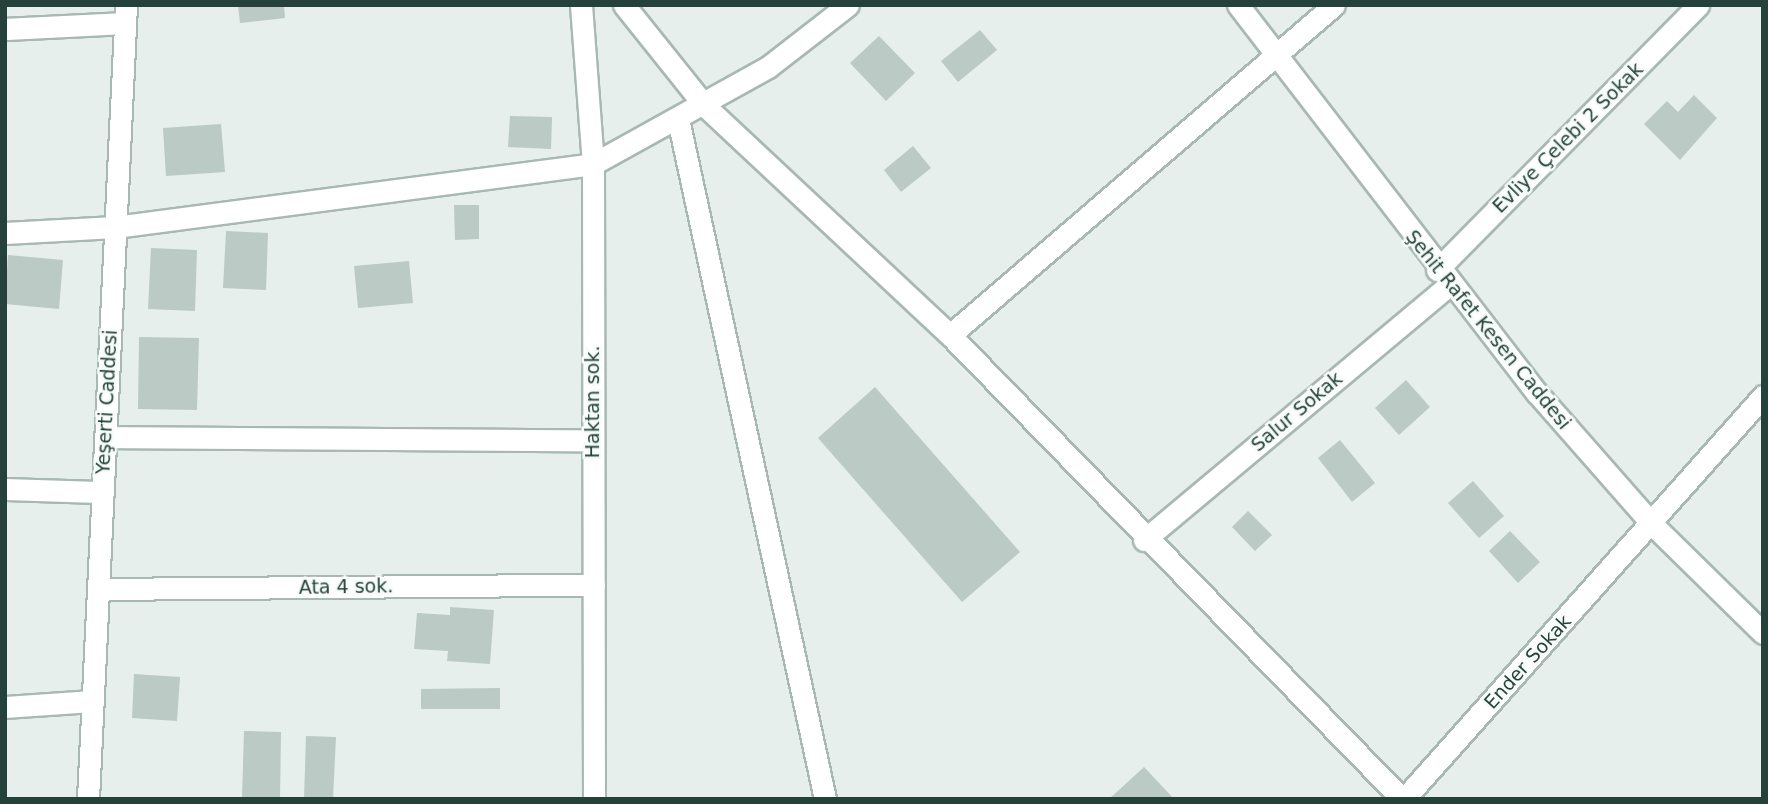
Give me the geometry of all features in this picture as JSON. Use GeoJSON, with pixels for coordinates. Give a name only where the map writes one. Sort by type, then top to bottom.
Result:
{"type":"FeatureCollection","features":[{"type":"Feature","properties":{"kind":"street","name":"Haktan sok."},"geometry":{"type":"LineString","coordinates":[[581,5],[593,164],[594,799]]}},
{"type":"Feature","properties":{"kind":"street"},"geometry":{"type":"LineString","coordinates":[[624,5],[704,106],[950,335],[1144,540],[1403,799]]}},
{"type":"Feature","properties":{"kind":"street"},"geometry":{"type":"LineString","coordinates":[[5,233],[115,227],[593,164],[704,106],[848,5]]}},
{"type":"Feature","properties":{"kind":"street","name":"Şehit Rafet Kesen Caddesi"},"geometry":{"type":"LineString","coordinates":[[1237,5],[1443,278],[1653,525],[1763,633]]}},
{"type":"Feature","properties":{"kind":"street"},"geometry":{"type":"LineString","coordinates":[[950,335],[1273,53],[1334,5]]}},
{"type":"Feature","properties":{"kind":"street","name":"Evliye Çelebi 2 Sokak"},"geometry":{"type":"LineString","coordinates":[[1443,278],[1698,5]]}},
{"type":"Feature","properties":{"kind":"street"},"geometry":{"type":"LineString","coordinates":[[5,29],[126,14]]}},
{"type":"Feature","properties":{"kind":"street","name":"Yeşerti Caddesi"},"geometry":{"type":"LineString","coordinates":[[88,799],[126,14]]}},
{"type":"Feature","properties":{"kind":"street"},"geometry":{"type":"LineString","coordinates":[[678,119],[825,799]]}},
{"type":"Feature","properties":{"kind":"street","name":"Salur Sokak"},"geometry":{"type":"LineString","coordinates":[[1144,540],[1443,278]]}},
{"type":"Feature","properties":{"kind":"street","name":"Ender Sokak"},"geometry":{"type":"LineString","coordinates":[[1403,799],[1653,525],[1763,396]]}},
{"type":"Feature","properties":{"kind":"street"},"geometry":{"type":"LineString","coordinates":[[105,437],[593,440]]}},
{"type":"Feature","properties":{"kind":"street"},"geometry":{"type":"LineString","coordinates":[[5,489],[103,492]]}},
{"type":"Feature","properties":{"kind":"street","name":"Ata 4 sok."},"geometry":{"type":"LineString","coordinates":[[98,589],[594,585]]}},
{"type":"Feature","properties":{"kind":"street"},"geometry":{"type":"LineString","coordinates":[[5,707],[93,701]]}},
{"type":"Feature","properties":{"kind":"building"},"geometry":{"type":"Polygon","coordinates":[[[238,5],[284,5],[285,18],[240,23],[238,5]]]}},
{"type":"Feature","properties":{"kind":"building"},"geometry":{"type":"Polygon","coordinates":[[[980,30],[997,50],[958,82],[941,61],[980,30]]]}},
{"type":"Feature","properties":{"kind":"building"},"geometry":{"type":"Polygon","coordinates":[[[879,36],[915,73],[886,101],[850,63],[879,36]]]}},
{"type":"Feature","properties":{"kind":"building"},"geometry":{"type":"Polygon","coordinates":[[[1694,95],[1717,118],[1680,160],[1644,124],[1667,101],[1678,112],[1694,95]]]}},
{"type":"Feature","properties":{"kind":"building"},"geometry":{"type":"Polygon","coordinates":[[[510,116],[552,117],[551,149],[508,147],[510,116]]]}},
{"type":"Feature","properties":{"kind":"building"},"geometry":{"type":"Polygon","coordinates":[[[221,124],[225,172],[166,176],[163,128],[221,124]]]}},
{"type":"Feature","properties":{"kind":"building"},"geometry":{"type":"Polygon","coordinates":[[[913,146],[931,168],[901,192],[884,170],[913,146]]]}},
{"type":"Feature","properties":{"kind":"building"},"geometry":{"type":"Polygon","coordinates":[[[454,205],[479,205],[479,239],[455,240],[454,205]]]}},
{"type":"Feature","properties":{"kind":"building"},"geometry":{"type":"Polygon","coordinates":[[[226,231],[268,233],[266,290],[223,288],[226,231]]]}},
{"type":"Feature","properties":{"kind":"building"},"geometry":{"type":"Polygon","coordinates":[[[151,248],[197,250],[195,311],[148,309],[151,248]]]}},
{"type":"Feature","properties":{"kind":"building"},"geometry":{"type":"Polygon","coordinates":[[[8,255],[63,260],[59,309],[5,304],[8,255]]]}},
{"type":"Feature","properties":{"kind":"building"},"geometry":{"type":"Polygon","coordinates":[[[409,261],[413,303],[358,308],[354,266],[409,261]]]}},
{"type":"Feature","properties":{"kind":"building"},"geometry":{"type":"Polygon","coordinates":[[[139,337],[199,338],[197,410],[138,409],[139,337]]]}},
{"type":"Feature","properties":{"kind":"building"},"geometry":{"type":"Polygon","coordinates":[[[1406,380],[1430,407],[1399,435],[1375,408],[1406,380]]]}},
{"type":"Feature","properties":{"kind":"building"},"geometry":{"type":"Polygon","coordinates":[[[875,387],[1020,552],[962,602],[818,438],[875,387]]]}},
{"type":"Feature","properties":{"kind":"building"},"geometry":{"type":"Polygon","coordinates":[[[1340,440],[1375,483],[1352,502],[1318,458],[1340,440]]]}},
{"type":"Feature","properties":{"kind":"building"},"geometry":{"type":"Polygon","coordinates":[[[1473,481],[1504,516],[1479,538],[1448,503],[1473,481]]]}},
{"type":"Feature","properties":{"kind":"building"},"geometry":{"type":"Polygon","coordinates":[[[1248,511],[1272,535],[1255,551],[1232,527],[1248,511]]]}},
{"type":"Feature","properties":{"kind":"building"},"geometry":{"type":"Polygon","coordinates":[[[1510,531],[1540,562],[1518,583],[1489,551],[1510,531]]]}},
{"type":"Feature","properties":{"kind":"building"},"geometry":{"type":"Polygon","coordinates":[[[450,607],[494,610],[490,664],[447,661],[448,651],[414,649],[417,613],[450,615],[450,607]]]}},
{"type":"Feature","properties":{"kind":"building"},"geometry":{"type":"Polygon","coordinates":[[[134,674],[180,677],[177,721],[132,718],[134,674]]]}},
{"type":"Feature","properties":{"kind":"building"},"geometry":{"type":"Polygon","coordinates":[[[500,688],[500,709],[421,709],[421,689],[500,688]]]}},
{"type":"Feature","properties":{"kind":"building"},"geometry":{"type":"Polygon","coordinates":[[[244,731],[281,732],[280,799],[242,799],[244,731]]]}},
{"type":"Feature","properties":{"kind":"building"},"geometry":{"type":"Polygon","coordinates":[[[306,736],[336,737],[333,799],[304,799],[306,736]]]}},
{"type":"Feature","properties":{"kind":"building"},"geometry":{"type":"Polygon","coordinates":[[[1144,767],[1174,799],[1109,799],[1144,767]]]}}]}
